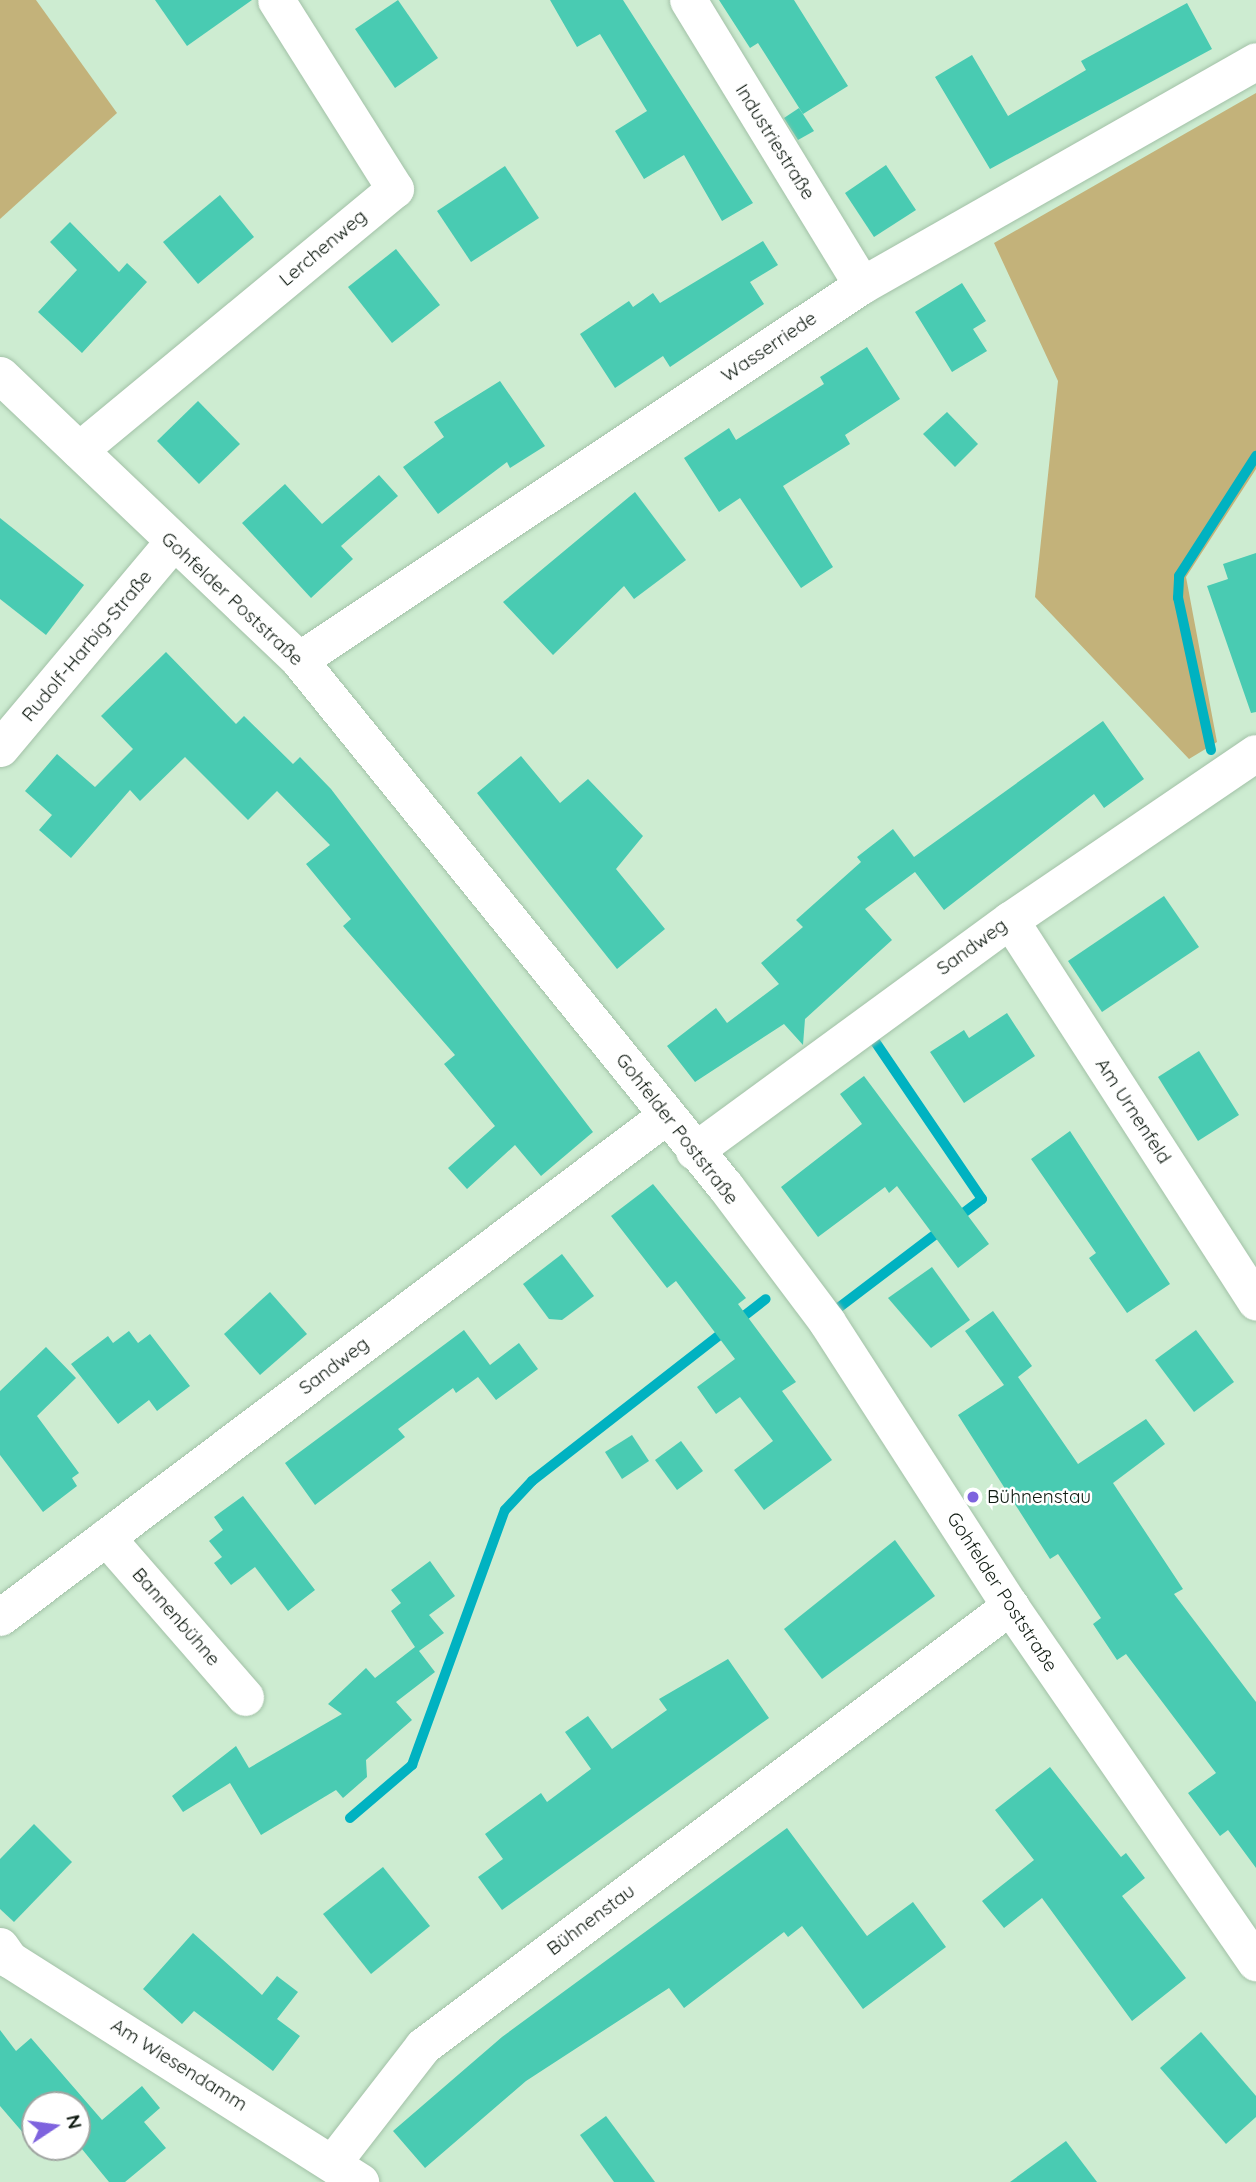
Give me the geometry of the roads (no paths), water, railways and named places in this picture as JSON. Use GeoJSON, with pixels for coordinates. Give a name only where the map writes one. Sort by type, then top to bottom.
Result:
{"type":"FeatureCollection","features":[{"type":"Feature","properties":{"kind":"street","name":"Lerchenweg"},"geometry":{"type":"LineString","coordinates":[[79,450],[395,189],[276,0]]}},
{"type":"Feature","properties":{"kind":"street","name":"Industriestraße"},"geometry":{"type":"LineString","coordinates":[[688,0],[862,285]]}},
{"type":"Feature","properties":{"kind":"street","name":"Wasserriede"},"geometry":{"type":"LineString","coordinates":[[299,660],[862,285],[1256,61]]}},
{"type":"Feature","properties":{"kind":"street","name":"Gohfelder Poststraße"},"geometry":{"type":"LineString","coordinates":[[0,375],[172,543],[299,660],[667,1115],[827,1322],[1010,1606],[1256,1962]]}},
{"type":"Feature","properties":{"kind":"street","name":"Rudolf-Harbig-Straße"},"geometry":{"type":"LineString","coordinates":[[0,748],[172,543]]}},
{"type":"Feature","properties":{"kind":"street","name":"Sandweg"},"geometry":{"type":"LineString","coordinates":[[694,1151],[1010,920],[1256,753]]}},
{"type":"Feature","properties":{"kind":"street","name":"Am Urnenfeld"},"geometry":{"type":"LineString","coordinates":[[1010,920],[1256,1302]]}},
{"type":"Feature","properties":{"kind":"street","name":"Sandweg"},"geometry":{"type":"LineString","coordinates":[[0,1617],[667,1115]]}},
{"type":"Feature","properties":{"kind":"street","name":"Bannenbühne"},"geometry":{"type":"LineString","coordinates":[[106,1537],[245,1697]]}},
{"type":"Feature","properties":{"kind":"street","name":"Bühnenstau"},"geometry":{"type":"LineString","coordinates":[[347,2172],[423,2046],[1010,1606]]}},
{"type":"Feature","properties":{"kind":"street","name":"Am Wiesendamm"},"geometry":{"type":"LineString","coordinates":[[3,1957],[347,2172]]}},
{"type":"Feature","properties":{"kind":"waterway"},"geometry":{"type":"LineString","coordinates":[[1211,750],[1178,598],[1179,576],[1256,456]]}},
{"type":"Feature","properties":{"kind":"waterway"},"geometry":{"type":"LineString","coordinates":[[833,1312],[982,1199],[876,1043]]}},
{"type":"Feature","properties":{"kind":"waterway"},"geometry":{"type":"LineString","coordinates":[[350,1818],[412,1765],[505,1510],[532,1481],[766,1299]]}},
{"type":"Feature","properties":{"kind":"place","name":"Bühnenstau"},"geometry":{"type":"Point","coordinates":[973,1497]}}]}
